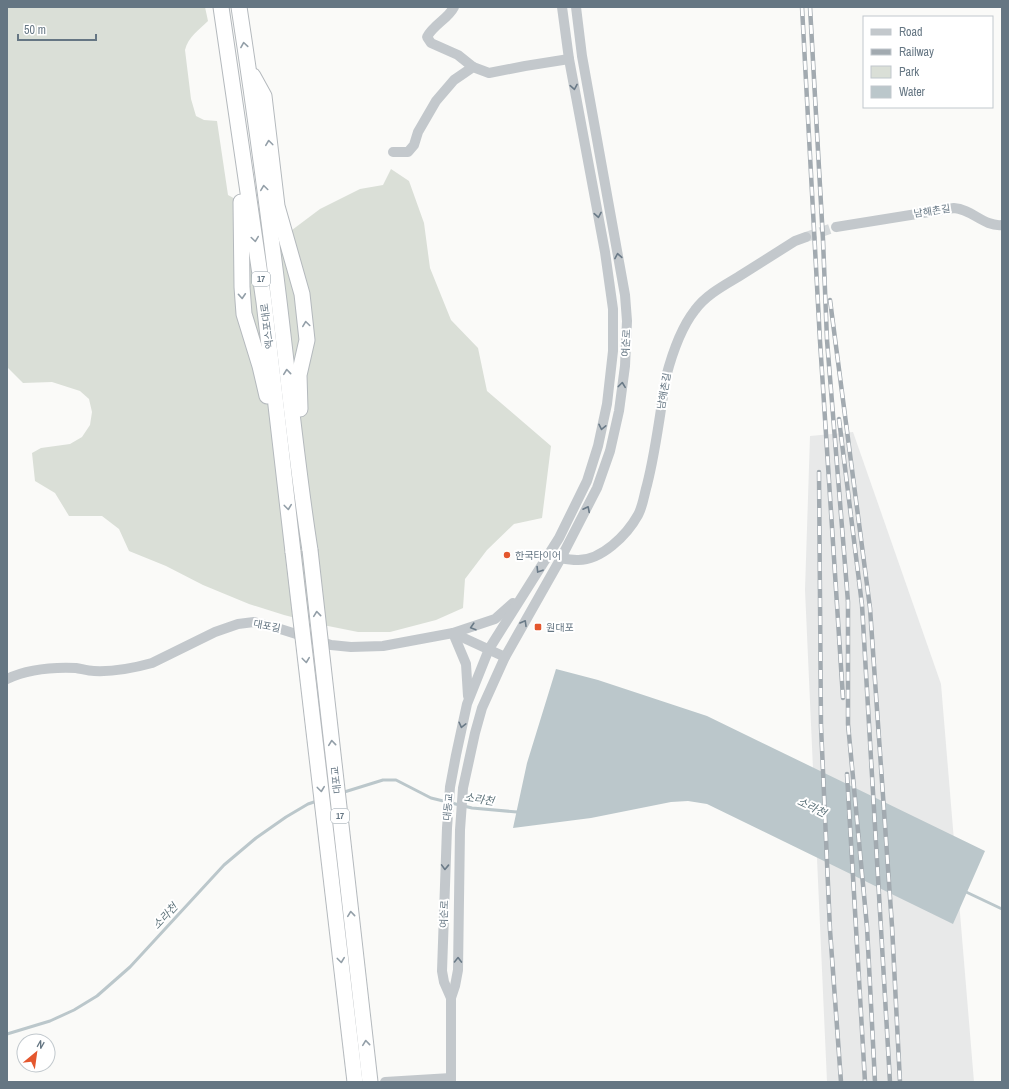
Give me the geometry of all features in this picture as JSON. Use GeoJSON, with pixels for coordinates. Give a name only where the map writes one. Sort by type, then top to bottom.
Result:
{"type":"FeatureCollection","features":[{"type":"Feature","properties":{"kind":"highway"},"geometry":{"type":"LineString","coordinates":[[213,7],[223,95],[235,144],[241,198],[242,287],[244,314],[260,366],[293,488]]}},
{"type":"Feature","properties":{"kind":"highway","name":"엑스포대로"},"geometry":{"type":"LineString","coordinates":[[220,7],[293,488],[310,550]]}},
{"type":"Feature","properties":{"kind":"highway","name":"엑스포대로"},"geometry":{"type":"LineString","coordinates":[[239,7],[279,300],[293,488],[294,552]]}},
{"type":"Feature","properties":{"kind":"highway"},"geometry":{"type":"LineString","coordinates":[[248,67],[264,96],[277,206],[296,268],[302,294],[307,332],[305,351],[299,376],[301,432],[293,488]]}},
{"type":"Feature","properties":{"kind":"highway","name":"대포교"},"geometry":{"type":"LineString","coordinates":[[310,550],[370,1082]]}},
{"type":"Feature","properties":{"kind":"highway","name":"대포교"},"geometry":{"type":"LineString","coordinates":[[294,552],[355,1082]]}},
{"type":"Feature","properties":{"kind":"street"},"geometry":{"type":"LineString","coordinates":[[454,7],[451,12],[436,25],[427,38],[431,43],[458,55],[473,67],[488,73],[569,59]]}},
{"type":"Feature","properties":{"kind":"street","name":"여순로"},"geometry":{"type":"LineString","coordinates":[[468,704],[489,649],[558,538],[587,481],[598,446],[607,404],[613,352],[613,309],[569,59],[562,7]]}},
{"type":"Feature","properties":{"kind":"street","name":"여순로"},"geometry":{"type":"LineString","coordinates":[[463,788],[482,708],[493,681],[561,558],[597,488],[610,451],[619,411],[625,366],[627,321],[625,295],[582,56],[576,7]]}},
{"type":"Feature","properties":{"kind":"street"},"geometry":{"type":"LineString","coordinates":[[394,152],[408,152],[414,145],[418,132],[436,101],[454,80],[473,67]]}},
{"type":"Feature","properties":{"kind":"street","name":"남해촌길"},"geometry":{"type":"LineString","coordinates":[[836,227],[954,208],[964,210],[987,223],[1002,225]]}},
{"type":"Feature","properties":{"kind":"street","name":"남해촌길"},"geometry":{"type":"LineString","coordinates":[[561,558],[578,560],[594,557],[602,553],[614,545],[623,536],[638,515],[652,466],[666,377],[670,362],[687,321],[695,309],[712,293],[795,241],[806,237]]}},
{"type":"Feature","properties":{"kind":"street","name":"대포길"},"geometry":{"type":"LineString","coordinates":[[7,680],[29,671],[42,669],[74,668],[105,671],[142,666],[152,663],[215,632],[246,623],[263,624],[331,645],[351,647],[383,646],[453,633],[495,619],[507,610],[527,589]]}},
{"type":"Feature","properties":{"kind":"street"},"geometry":{"type":"LineString","coordinates":[[453,633],[505,657]]}},
{"type":"Feature","properties":{"kind":"street"},"geometry":{"type":"LineString","coordinates":[[453,633],[466,664],[468,704]]}},
{"type":"Feature","properties":{"kind":"street","name":"대동교"},"geometry":{"type":"LineString","coordinates":[[447,828],[450,787],[468,704]]}},
{"type":"Feature","properties":{"kind":"street","name":"대동교"},"geometry":{"type":"LineString","coordinates":[[460,830],[463,788]]}},
{"type":"Feature","properties":{"kind":"street","name":"여순로"},"geometry":{"type":"LineString","coordinates":[[447,828],[442,971],[444,982],[451,998]]}},
{"type":"Feature","properties":{"kind":"street","name":"여순로"},"geometry":{"type":"LineString","coordinates":[[451,1080],[451,998],[456,986],[458,970],[460,830]]}},
{"type":"Feature","properties":{"kind":"street"},"geometry":{"type":"LineString","coordinates":[[384,1082],[451,1080]]}},
{"type":"Feature","properties":{"kind":"shaded area"},"geometry":{"type":"Polygon","coordinates":[[[853,432],[941,684],[974,1082],[827,1082],[805,590],[810,436],[853,432]]]}},
{"type":"Feature","properties":{"kind":"green space"},"geometry":{"type":"Polygon","coordinates":[[[7,7],[205,7],[208,21],[191,37],[185,50],[191,99],[196,116],[204,120],[217,121],[228,195],[292,230],[320,209],[360,189],[383,185],[391,169],[409,181],[424,223],[430,268],[451,320],[478,348],[487,391],[551,446],[542,518],[514,524],[487,550],[465,579],[463,608],[436,620],[390,632],[358,632],[284,615],[249,604],[203,585],[166,566],[129,551],[119,529],[102,516],[69,516],[55,493],[35,481],[32,453],[41,448],[70,444],[82,437],[90,425],[92,412],[89,399],[80,391],[52,382],[23,383],[7,367],[7,7]]]}},
{"type":"Feature","properties":{"kind":"water"},"geometry":{"type":"Polygon","coordinates":[[[556,669],[598,680],[707,716],[985,851],[953,924],[707,804],[688,801],[671,802],[591,818],[513,828],[527,763],[556,669]]]}},
{"type":"Feature","properties":{"kind":"waterway","name":"소라천"},"geometry":{"type":"LineString","coordinates":[[341,793],[383,780],[396,780],[431,798],[472,808],[520,811]]}},
{"type":"Feature","properties":{"kind":"waterway","name":"소라천"},"geometry":{"type":"LineString","coordinates":[[7,1034],[50,1021],[74,1010],[97,996],[130,967],[224,865],[256,838],[286,817],[308,804],[317,801]]}},
{"type":"Feature","properties":{"kind":"waterway","name":"소라천"},"geometry":{"type":"LineString","coordinates":[[964,891],[1002,909]]}},
{"type":"Feature","properties":{"kind":"tunnel"},"geometry":{"type":"LineString","coordinates":[[806,237],[836,227]]}},
{"type":"Feature","properties":{"kind":"railway"},"geometry":{"type":"LineString","coordinates":[[802,7],[820,341],[843,698]]}},
{"type":"Feature","properties":{"kind":"railway"},"geometry":{"type":"LineString","coordinates":[[810,7],[827,340],[848,602],[848,724],[867,927],[875,1082]]}},
{"type":"Feature","properties":{"kind":"railway"},"geometry":{"type":"LineString","coordinates":[[830,300],[870,608],[892,926],[900,1082]]}},
{"type":"Feature","properties":{"kind":"railway"},"geometry":{"type":"LineString","coordinates":[[839,419],[862,605],[890,1082]]}},
{"type":"Feature","properties":{"kind":"railway"},"geometry":{"type":"LineString","coordinates":[[819,472],[821,726],[830,930],[841,1082]]}},
{"type":"Feature","properties":{"kind":"railway"},"geometry":{"type":"LineString","coordinates":[[847,774],[865,1082]]}},
{"type":"Feature","properties":{"kind":"place","name":"한국타이어"},"geometry":{"type":"Point","coordinates":[507,555]}},
{"type":"Feature","properties":{"kind":"place","name":"원대포"},"geometry":{"type":"Point","coordinates":[538,627]}}]}
